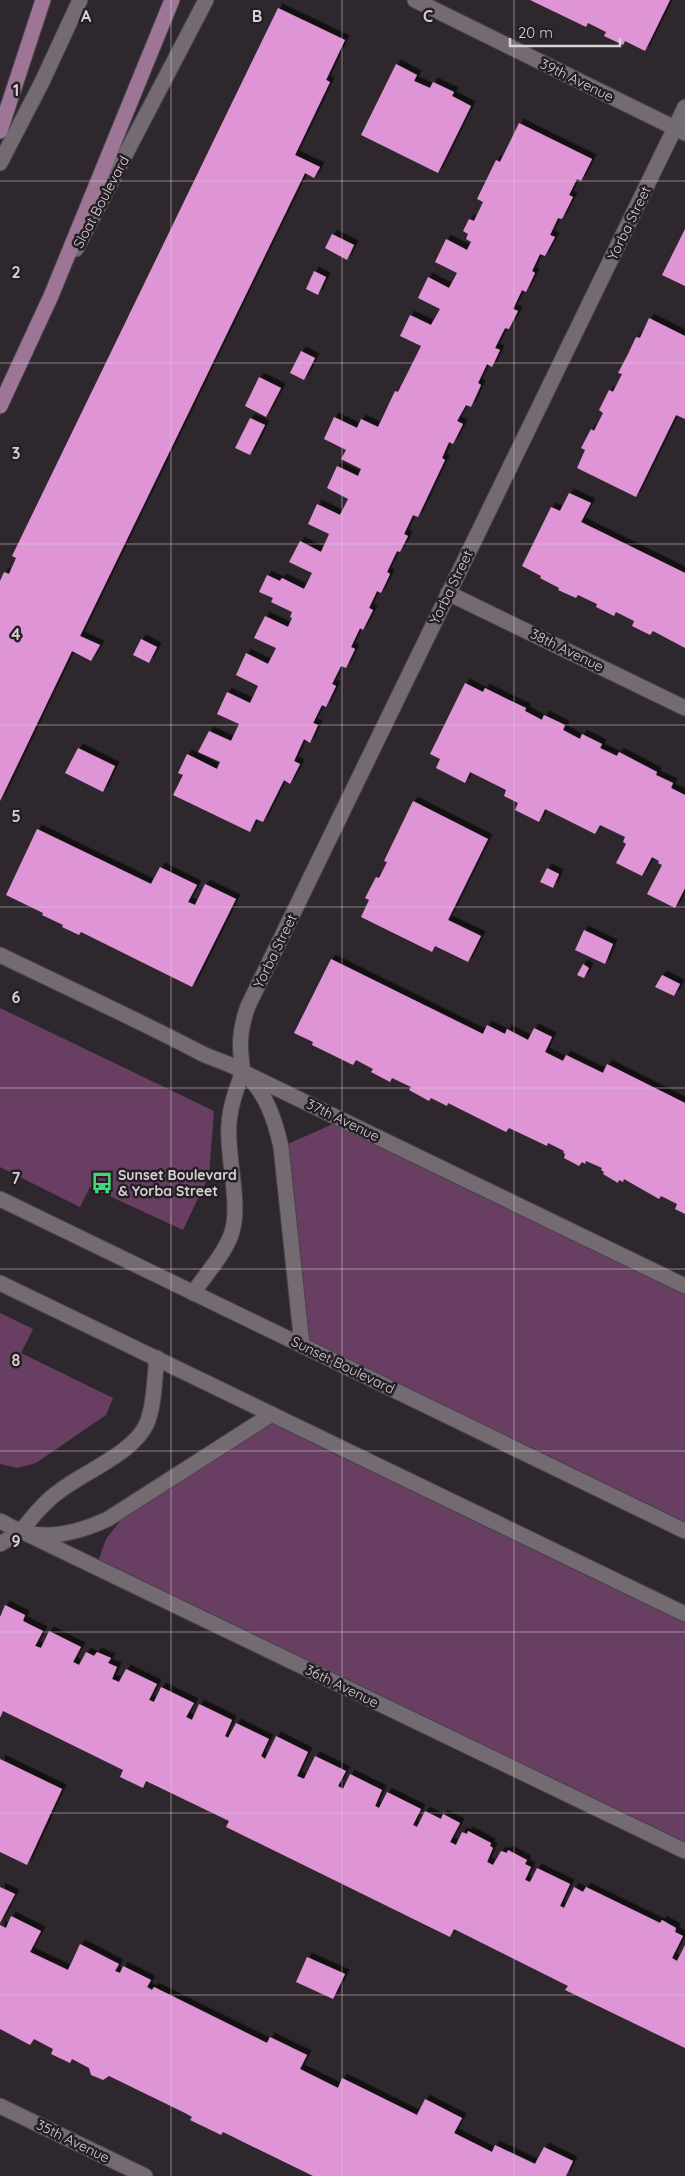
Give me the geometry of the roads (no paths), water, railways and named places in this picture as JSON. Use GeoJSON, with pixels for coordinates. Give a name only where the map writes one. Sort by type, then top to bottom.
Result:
{"type":"FeatureCollection","features":[{"type":"Feature","properties":{"kind":"main road"},"geometry":{"type":"LineString","coordinates":[[0,131],[42,0]]}},
{"type":"Feature","properties":{"kind":"main road"},"geometry":{"type":"LineString","coordinates":[[51,296],[172,0]]}},
{"type":"Feature","properties":{"kind":"main road","name":"Sloat Boulevard"},"geometry":{"type":"LineString","coordinates":[[0,406],[51,296]]}},
{"type":"Feature","properties":{"kind":"street"},"geometry":{"type":"LineString","coordinates":[[0,163],[42,82],[80,0]]}},
{"type":"Feature","properties":{"kind":"street","name":"Sloat Boulevard"},"geometry":{"type":"LineString","coordinates":[[51,296],[206,0]]}},
{"type":"Feature","properties":{"kind":"street","name":"39th Avenue"},"geometry":{"type":"LineString","coordinates":[[414,0],[680,130]]}},
{"type":"Feature","properties":{"kind":"street","name":"Yorba Street"},"geometry":{"type":"LineString","coordinates":[[243,1072],[239,1047],[241,1026],[248,1006],[448,593],[680,130],[685,107]]}},
{"type":"Feature","properties":{"kind":"street","name":"38th Avenue"},"geometry":{"type":"LineString","coordinates":[[448,593],[685,708]]}},
{"type":"Feature","properties":{"kind":"street","name":"37th Avenue"},"geometry":{"type":"LineString","coordinates":[[0,955],[685,1286]]}},
{"type":"Feature","properties":{"kind":"street"},"geometry":{"type":"LineString","coordinates":[[193,1293],[224,1249],[232,1234],[235,1214],[229,1124],[236,1089],[243,1072],[258,1090],[269,1108],[281,1147],[302,1345]]}},
{"type":"Feature","properties":{"kind":"street","name":"Sunset Boulevard"},"geometry":{"type":"LineString","coordinates":[[0,1199],[685,1531]]}},
{"type":"Feature","properties":{"kind":"street"},"geometry":{"type":"LineString","coordinates":[[0,1283],[685,1614]]}},
{"type":"Feature","properties":{"kind":"street"},"geometry":{"type":"LineString","coordinates":[[0,1544],[21,1531],[33,1516],[59,1491],[124,1450],[137,1438],[147,1423],[157,1358]]}},
{"type":"Feature","properties":{"kind":"street"},"geometry":{"type":"LineString","coordinates":[[21,1531],[46,1534],[68,1533],[88,1528],[108,1519],[272,1414]]}},
{"type":"Feature","properties":{"kind":"street","name":"36th Avenue"},"geometry":{"type":"LineString","coordinates":[[0,1521],[685,1851]]}},
{"type":"Feature","properties":{"kind":"street","name":"35th Avenue"},"geometry":{"type":"LineString","coordinates":[[0,2106],[145,2176]]}},
{"type":"Feature","properties":{"kind":"place","name":"Sunset Boulevard & Yorba Street"},"geometry":{"type":"Point","coordinates":[102,1183]}}]}
